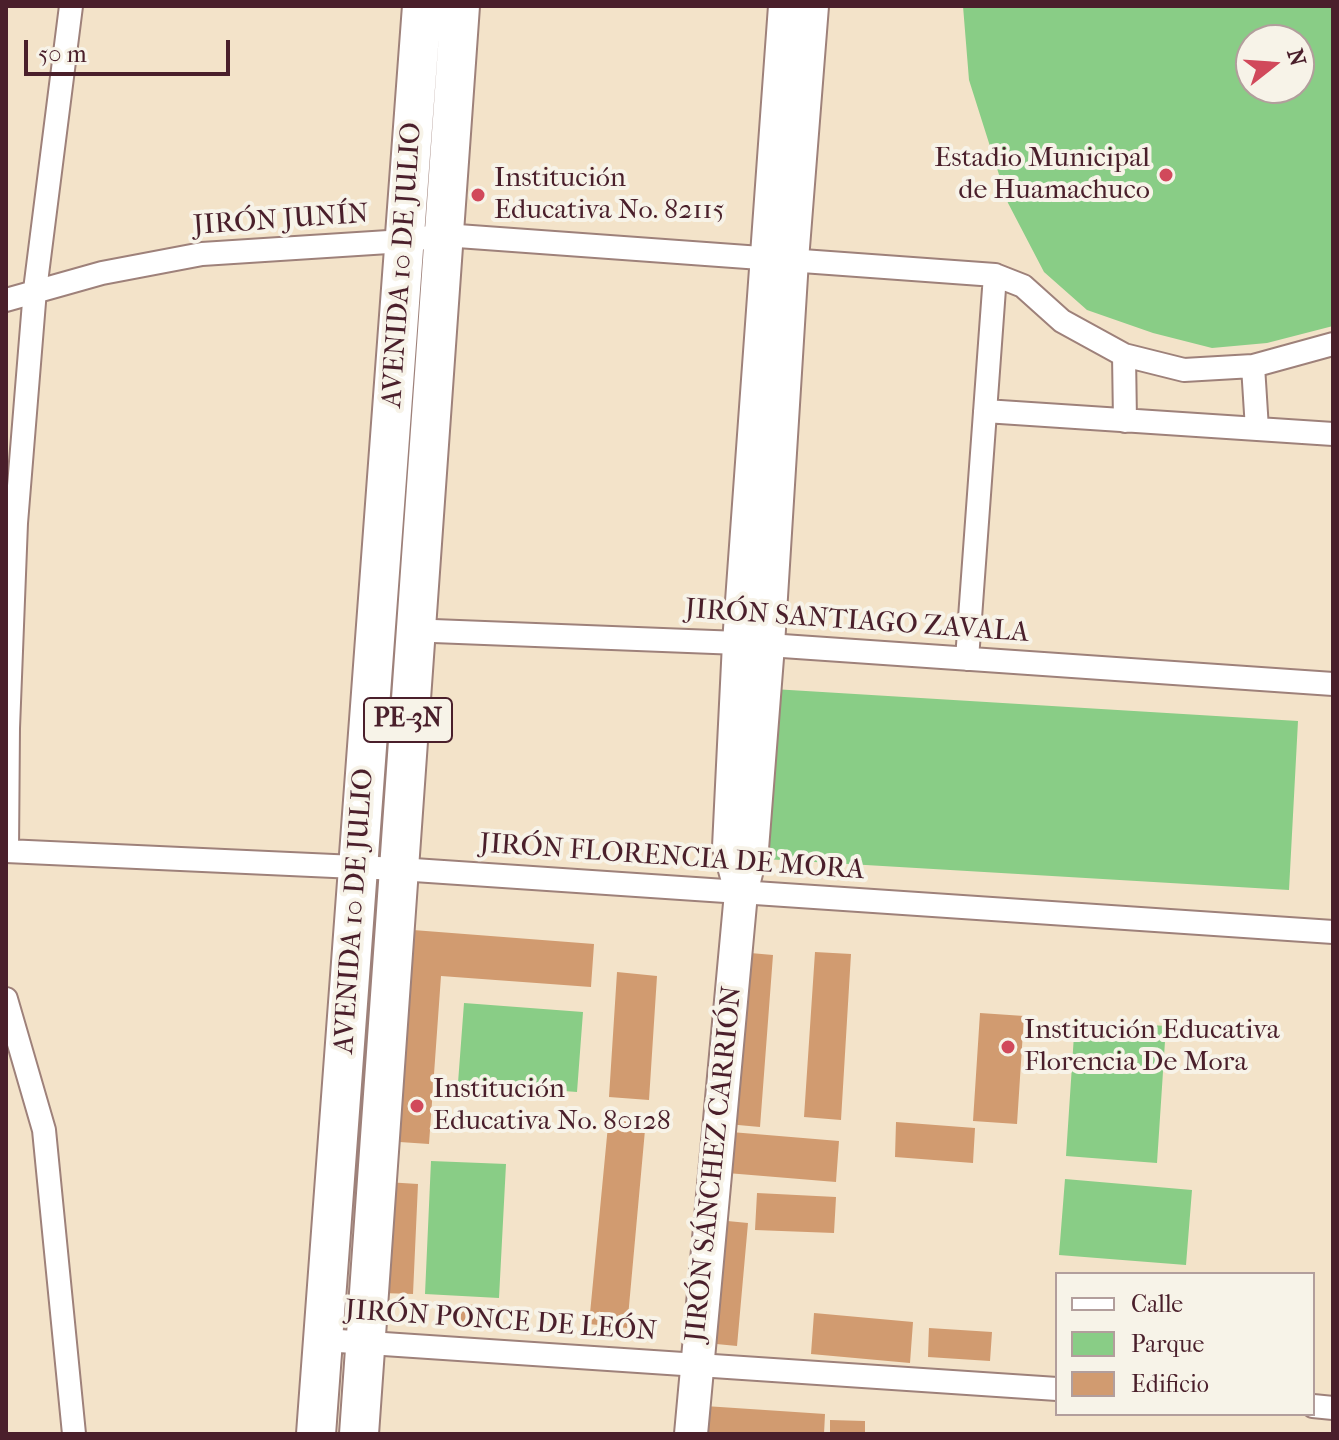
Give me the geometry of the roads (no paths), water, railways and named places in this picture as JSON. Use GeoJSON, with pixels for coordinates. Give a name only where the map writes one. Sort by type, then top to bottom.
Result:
{"type":"FeatureCollection","features":[{"type":"Feature","properties":{"kind":"highway","name":"AVENIDA 10 DE JULIO"},"geometry":{"type":"LineString","coordinates":[[316,1434],[422,6]]}},
{"type":"Feature","properties":{"kind":"highway","name":"AVENIDA 10 DE JULIO"},"geometry":{"type":"LineString","coordinates":[[359,1434],[460,6]]}},
{"type":"Feature","properties":{"kind":"main road"},"geometry":{"type":"LineString","coordinates":[[741,893],[729,847],[754,644],[779,259],[785,6]]}},
{"type":"Feature","properties":{"kind":"main road"},"geometry":{"type":"LineString","coordinates":[[779,259],[812,6]]}},
{"type":"Feature","properties":{"kind":"main road","name":"JIRÓN SÁNCHEZ CARRIÓN"},"geometry":{"type":"LineString","coordinates":[[691,1434],[741,893]]}},
{"type":"Feature","properties":{"kind":"street"},"geometry":{"type":"LineString","coordinates":[[6,851],[16,523],[35,290],[71,6]]}},
{"type":"Feature","properties":{"kind":"street","name":"JIRÓN JUNÍN"},"geometry":{"type":"LineString","coordinates":[[6,300],[102,273],[202,254],[404,241],[444,235],[995,275]]}},
{"type":"Feature","properties":{"kind":"street"},"geometry":{"type":"LineString","coordinates":[[967,659],[995,275],[1023,286],[1062,321],[1124,355],[1184,370],[1253,366],[1333,344]]}},
{"type":"Feature","properties":{"kind":"street"},"geometry":{"type":"LineString","coordinates":[[1124,355],[1125,421]]}},
{"type":"Feature","properties":{"kind":"street"},"geometry":{"type":"LineString","coordinates":[[1253,366],[1257,429]]}},
{"type":"Feature","properties":{"kind":"street"},"geometry":{"type":"LineString","coordinates":[[985,411],[1333,434]]}},
{"type":"Feature","properties":{"kind":"street","name":"JIRÓN SANTIAGO ZAVALA"},"geometry":{"type":"LineString","coordinates":[[376,628],[754,644],[1333,684]]}},
{"type":"Feature","properties":{"kind":"street","name":"JIRÓN FLORENCIA DE MORA"},"geometry":{"type":"LineString","coordinates":[[6,851],[399,869],[1333,932]]}},
{"type":"Feature","properties":{"kind":"street"},"geometry":{"type":"LineString","coordinates":[[6,999],[16,1069],[44,1130],[74,1434]]}},
{"type":"Feature","properties":{"kind":"street","name":"JIRÓN PONCE DE LEÓN"},"geometry":{"type":"LineString","coordinates":[[324,1340],[1055,1389]]}},
{"type":"Feature","properties":{"kind":"place","name":"Estadio Municipal de Huamachuco"},"geometry":{"type":"Point","coordinates":[1166,175]}},
{"type":"Feature","properties":{"kind":"place","name":"Institución Educativa No. 82115"},"geometry":{"type":"Point","coordinates":[478,195]}},
{"type":"Feature","properties":{"kind":"place","name":"Institución Educativa Florencia De Mora"},"geometry":{"type":"Point","coordinates":[1008,1047]}},
{"type":"Feature","properties":{"kind":"place","name":"Institución Educativa No. 80128"},"geometry":{"type":"Point","coordinates":[417,1106]}}]}
